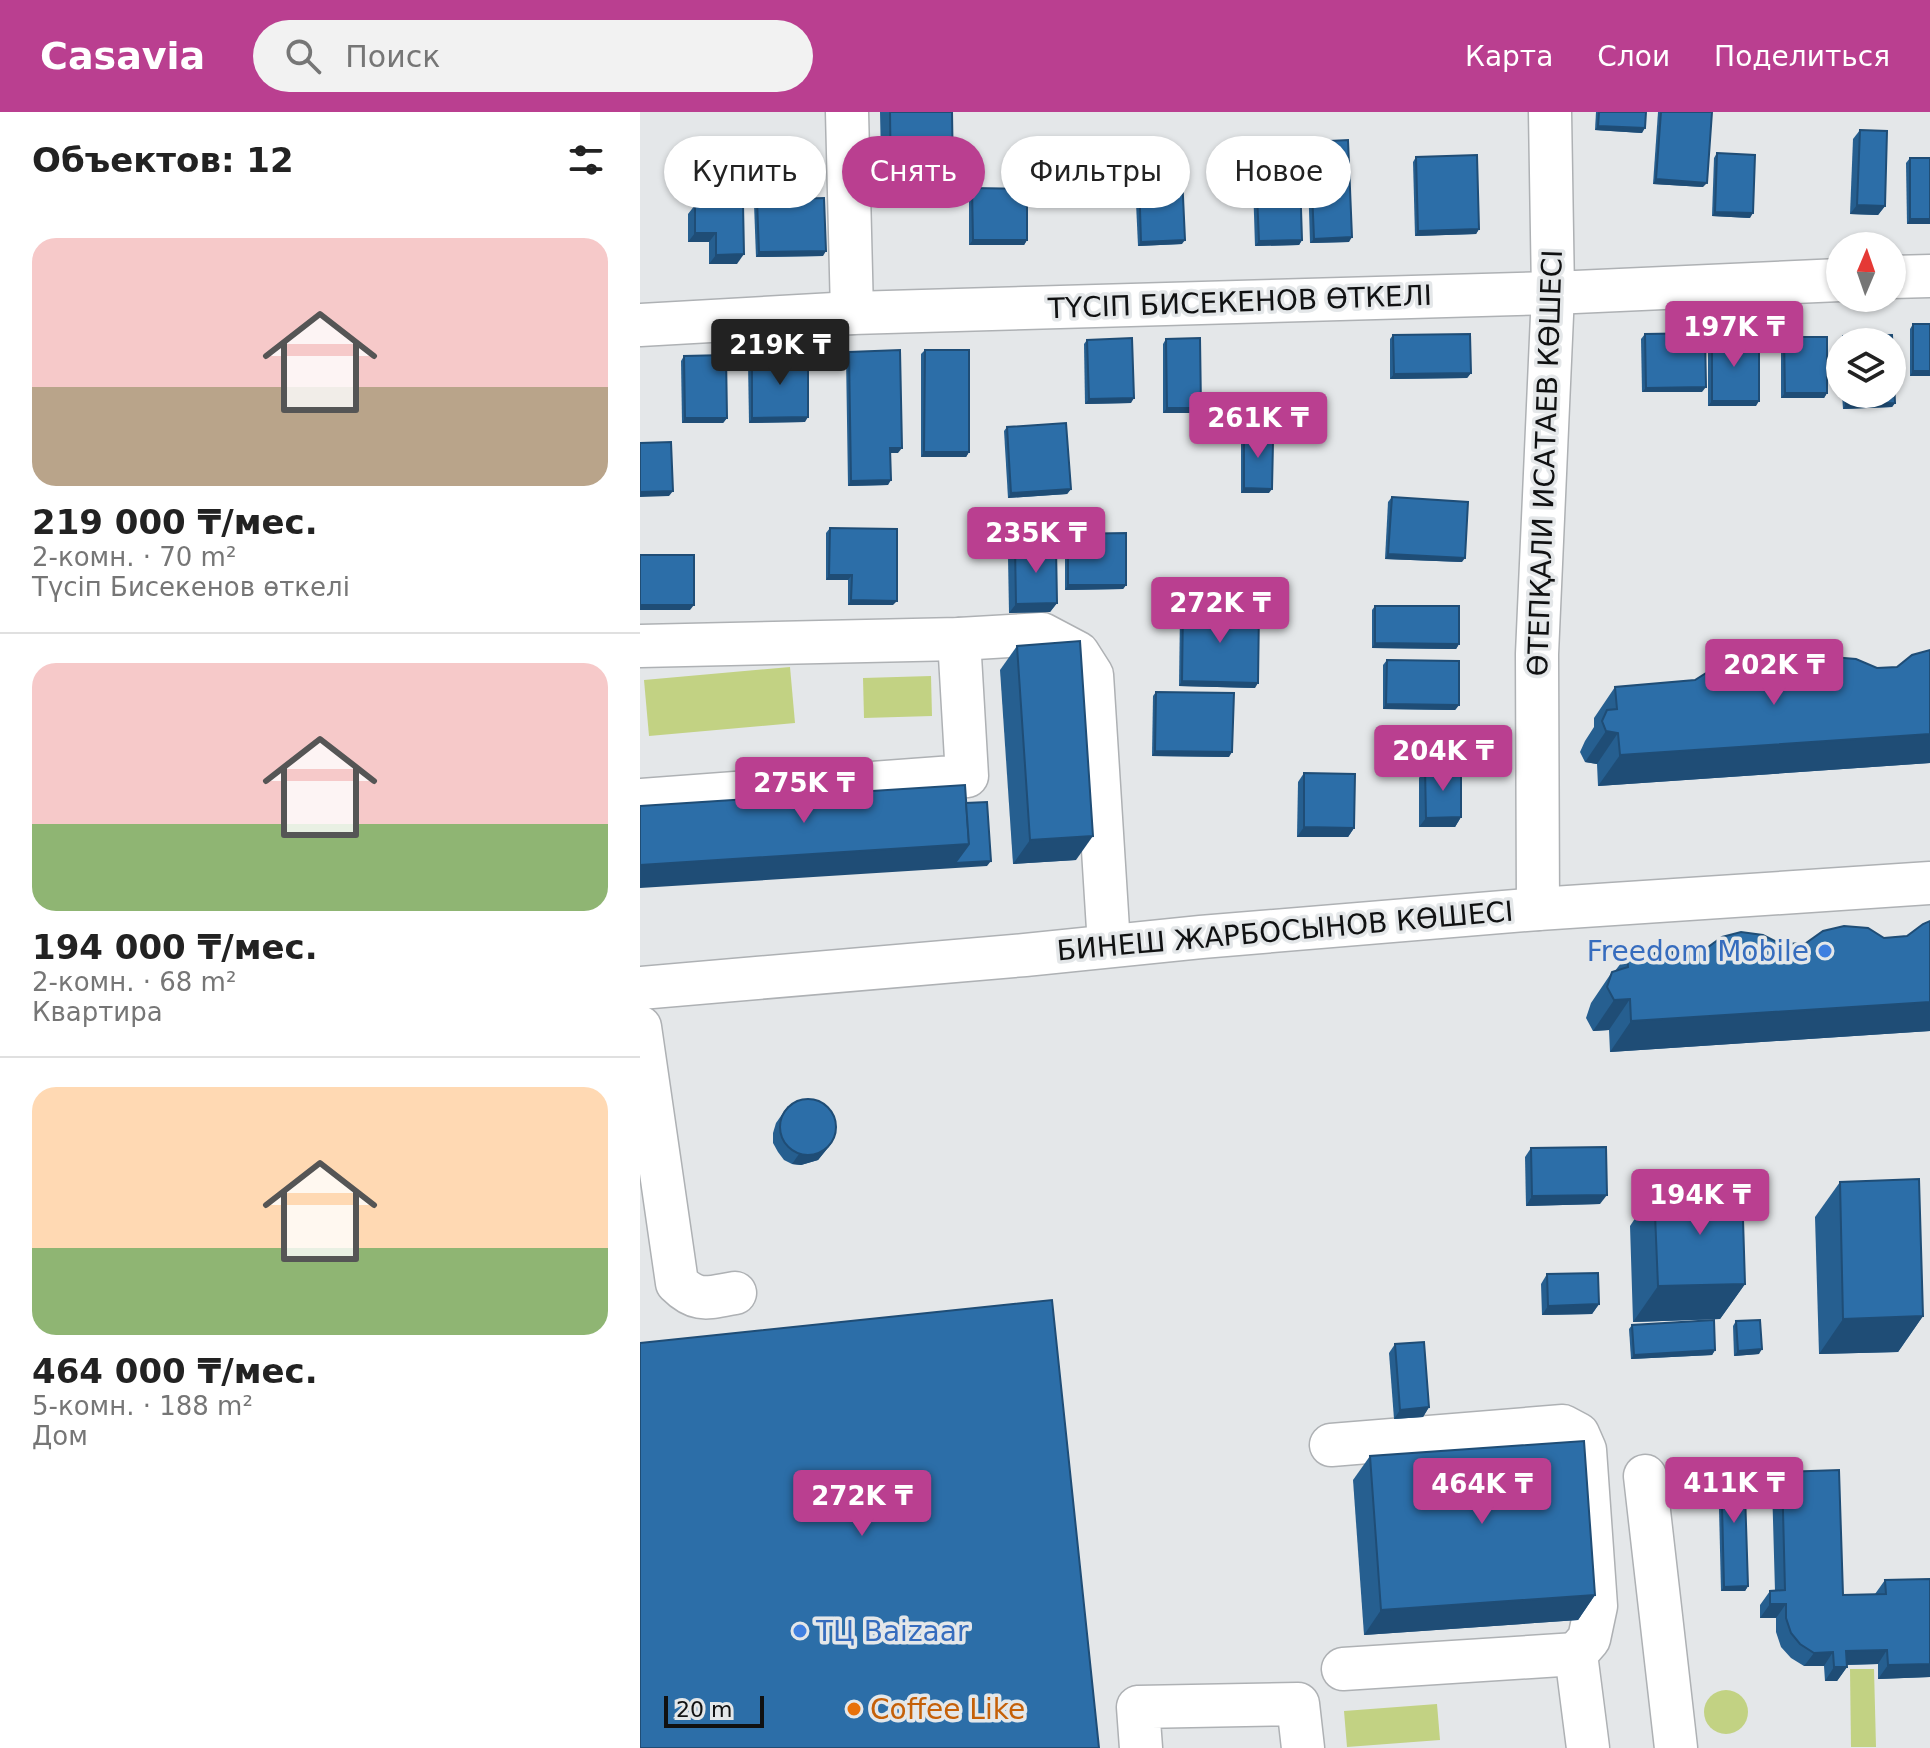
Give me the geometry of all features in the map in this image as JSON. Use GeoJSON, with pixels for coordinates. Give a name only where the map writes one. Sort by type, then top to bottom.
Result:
{"type":"FeatureCollection","features":[{"type":"Feature","properties":{"kind":"street"},"geometry":{"type":"LineString","coordinates":[[847,112],[852,313]]}},
{"type":"Feature","properties":{"kind":"street","name":"ӨТЕПҚАЛИ ИСАТАЕВ КӨШЕСІ"},"geometry":{"type":"LineString","coordinates":[[1538,909],[1537,654],[1553,293],[1550,112]]}},
{"type":"Feature","properties":{"kind":"street"},"geometry":{"type":"LineString","coordinates":[[1906,277],[1930,276]]}},
{"type":"Feature","properties":{"kind":"street","name":"ТҮСІП БИСЕКЕНОВ ӨТКЕЛІ"},"geometry":{"type":"LineString","coordinates":[[640,325],[852,313],[1553,293],[1826,281]]}},
{"type":"Feature","properties":{"kind":"street"},"geometry":{"type":"LineString","coordinates":[[640,646],[959,639],[1042,634],[1078,653],[1092,675],[1109,945]]}},
{"type":"Feature","properties":{"kind":"street"},"geometry":{"type":"LineString","coordinates":[[640,800],[967,776],[959,639]]}},
{"type":"Feature","properties":{"kind":"street","name":"БИНЕШ ЖАРБОСЫНОВ КӨШЕСІ"},"geometry":{"type":"LineString","coordinates":[[640,988],[1538,909],[1930,883]]}},
{"type":"Feature","properties":{"kind":"street"},"geometry":{"type":"LineString","coordinates":[[640,1027],[677,1283],[688,1294],[703,1298],[735,1293]]}},
{"type":"Feature","properties":{"kind":"street"},"geometry":{"type":"LineString","coordinates":[[1331,1445],[1563,1426],[1578,1434],[1585,1450],[1596,1606],[1589,1639],[1576,1654],[1343,1669]]}},
{"type":"Feature","properties":{"kind":"street"},"geometry":{"type":"LineString","coordinates":[[1645,1476],[1676,1748]]}},
{"type":"Feature","properties":{"kind":"street"},"geometry":{"type":"LineString","coordinates":[[1576,1654],[1588,1748]]}},
{"type":"Feature","properties":{"kind":"street"},"geometry":{"type":"LineString","coordinates":[[1141,1748],[1138,1707],[1298,1704],[1303,1748]]}},
{"type":"Feature","properties":{"kind":"green space"},"geometry":{"type":"Polygon","coordinates":[[[790,667],[795,723],[649,736],[644,680],[790,667]]]}},
{"type":"Feature","properties":{"kind":"green space"},"geometry":{"type":"Polygon","coordinates":[[[931,676],[932,716],[864,718],[863,678],[931,676]]]}},
{"type":"Feature","properties":{"kind":"green space"},"geometry":{"type":"Polygon","coordinates":[[[1850,1669],[1874,1669],[1876,1747],[1851,1747],[1850,1669]]]}},
{"type":"Feature","properties":{"kind":"green space"},"geometry":{"type":"Polygon","coordinates":[[[1726,1690],[1741,1697],[1748,1712],[1741,1727],[1726,1734],[1711,1727],[1704,1712],[1711,1697],[1726,1690]]]}},
{"type":"Feature","properties":{"kind":"green space"},"geometry":{"type":"Polygon","coordinates":[[[1437,1704],[1440,1740],[1347,1747],[1344,1711],[1437,1704]]]}},
{"type":"Feature","properties":{"kind":"building"},"geometry":{"type":"Polygon","coordinates":[[[890,112],[952,112],[952,136],[890,136],[890,112]]]}},
{"type":"Feature","properties":{"kind":"building"},"geometry":{"type":"Polygon","coordinates":[[[1599,112],[1646,112],[1645,128],[1598,126],[1599,112]]]}},
{"type":"Feature","properties":{"kind":"building"},"geometry":{"type":"Polygon","coordinates":[[[1661,112],[1712,112],[1707,183],[1656,179],[1661,112]]]}},
{"type":"Feature","properties":{"kind":"building"},"geometry":{"type":"Polygon","coordinates":[[[1860,130],[1887,131],[1885,206],[1857,205],[1860,130]]]}},
{"type":"Feature","properties":{"kind":"building"},"geometry":{"type":"Polygon","coordinates":[[[1717,153],[1755,155],[1753,213],[1715,212],[1717,153]]]}},
{"type":"Feature","properties":{"kind":"building"},"geometry":{"type":"Polygon","coordinates":[[[1477,155],[1479,229],[1418,231],[1416,157],[1477,155]]]}},
{"type":"Feature","properties":{"kind":"building"},"geometry":{"type":"Polygon","coordinates":[[[1910,158],[1930,158],[1930,219],[1910,219],[1910,158]]]}},
{"type":"Feature","properties":{"kind":"building"},"geometry":{"type":"Polygon","coordinates":[[[985,188],[1001,189],[1001,208],[1027,208],[1027,240],[973,240],[972,208],[985,208],[985,188]]]}},
{"type":"Feature","properties":{"kind":"building"},"geometry":{"type":"Polygon","coordinates":[[[695,208],[743,208],[744,254],[716,255],[716,233],[695,233],[695,208]]]}},
{"type":"Feature","properties":{"kind":"building"},"geometry":{"type":"Polygon","coordinates":[[[757,208],[824,208],[826,251],[759,252],[757,208]]]}},
{"type":"Feature","properties":{"kind":"building"},"geometry":{"type":"Polygon","coordinates":[[[1140,208],[1184,208],[1185,240],[1141,242],[1140,208]]]}},
{"type":"Feature","properties":{"kind":"building"},"geometry":{"type":"Polygon","coordinates":[[[1258,208],[1301,208],[1302,240],[1259,241],[1258,208]]]}},
{"type":"Feature","properties":{"kind":"building"},"geometry":{"type":"Polygon","coordinates":[[[1313,208],[1351,208],[1352,237],[1314,239],[1313,208]]]}},
{"type":"Feature","properties":{"kind":"building"},"geometry":{"type":"Polygon","coordinates":[[[1913,324],[1930,324],[1930,371],[1913,371],[1913,324]]]}},
{"type":"Feature","properties":{"kind":"building"},"geometry":{"type":"Polygon","coordinates":[[[1712,332],[1746,332],[1745,352],[1759,352],[1759,401],[1712,401],[1712,332]]]}},
{"type":"Feature","properties":{"kind":"building"},"geometry":{"type":"Polygon","coordinates":[[[1705,333],[1706,387],[1646,388],[1645,334],[1705,333]]]}},
{"type":"Feature","properties":{"kind":"building"},"geometry":{"type":"Polygon","coordinates":[[[1470,334],[1471,373],[1394,374],[1393,335],[1470,334]]]}},
{"type":"Feature","properties":{"kind":"building"},"geometry":{"type":"Polygon","coordinates":[[[1784,337],[1826,337],[1826,393],[1785,393],[1784,337]]]}},
{"type":"Feature","properties":{"kind":"building"},"geometry":{"type":"Polygon","coordinates":[[[1132,338],[1134,398],[1089,399],[1087,340],[1132,338]]]}},
{"type":"Feature","properties":{"kind":"building"},"geometry":{"type":"Polygon","coordinates":[[[1200,338],[1201,408],[1167,408],[1166,339],[1200,338]]]}},
{"type":"Feature","properties":{"kind":"building"},"geometry":{"type":"Polygon","coordinates":[[[900,350],[902,448],[890,448],[891,480],[851,481],[849,352],[900,350]]]}},
{"type":"Feature","properties":{"kind":"building"},"geometry":{"type":"Polygon","coordinates":[[[925,350],[969,350],[969,452],[924,452],[925,350]]]}},
{"type":"Feature","properties":{"kind":"building"},"geometry":{"type":"Polygon","coordinates":[[[726,355],[727,418],[685,418],[684,356],[726,355]]]}},
{"type":"Feature","properties":{"kind":"building"},"geometry":{"type":"Polygon","coordinates":[[[752,357],[808,357],[808,417],[752,418],[752,357]]]}},
{"type":"Feature","properties":{"kind":"building"},"geometry":{"type":"Polygon","coordinates":[[[1066,423],[1071,489],[1011,493],[1007,427],[1066,423]]]}},
{"type":"Feature","properties":{"kind":"building"},"geometry":{"type":"Polygon","coordinates":[[[1244,427],[1262,427],[1263,438],[1273,442],[1272,489],[1244,488],[1244,427]]]}},
{"type":"Feature","properties":{"kind":"building"},"geometry":{"type":"Polygon","coordinates":[[[671,442],[673,491],[640,492],[640,443],[671,442]]]}},
{"type":"Feature","properties":{"kind":"building"},"geometry":{"type":"Polygon","coordinates":[[[1392,497],[1468,502],[1465,558],[1388,554],[1392,497]]]}},
{"type":"Feature","properties":{"kind":"building"},"geometry":{"type":"Polygon","coordinates":[[[830,528],[897,529],[897,601],[851,600],[852,575],[829,575],[830,528]]]}},
{"type":"Feature","properties":{"kind":"building"},"geometry":{"type":"Polygon","coordinates":[[[1126,533],[1126,585],[1068,585],[1068,534],[1126,533]]]}},
{"type":"Feature","properties":{"kind":"building"},"geometry":{"type":"Polygon","coordinates":[[[1015,547],[1056,547],[1057,603],[1016,604],[1015,547]]]}},
{"type":"Feature","properties":{"kind":"building"},"geometry":{"type":"Polygon","coordinates":[[[640,555],[694,555],[694,605],[640,605],[640,555]]]}},
{"type":"Feature","properties":{"kind":"building"},"geometry":{"type":"Polygon","coordinates":[[[1375,606],[1459,606],[1459,644],[1375,643],[1375,606]]]}},
{"type":"Feature","properties":{"kind":"building"},"geometry":{"type":"Polygon","coordinates":[[[1183,607],[1259,609],[1258,683],[1182,681],[1183,607]]]}},
{"type":"Feature","properties":{"kind":"building"},"geometry":{"type":"Polygon","coordinates":[[[1080,641],[1093,836],[1030,840],[1017,646],[1080,641]]]}},
{"type":"Feature","properties":{"kind":"building"},"geometry":{"type":"Polygon","coordinates":[[[1930,650],[1930,734],[1620,755],[1618,733],[1606,731],[1602,721],[1607,710],[1617,709],[1615,687],[1695,680],[1711,670],[1732,664],[1756,666],[1776,675],[1796,673],[1811,662],[1832,657],[1856,659],[1877,668],[1897,667],[1912,655],[1930,650]]]}},
{"type":"Feature","properties":{"kind":"building"},"geometry":{"type":"Polygon","coordinates":[[[1387,660],[1459,661],[1459,705],[1386,704],[1387,660]]]}},
{"type":"Feature","properties":{"kind":"building"},"geometry":{"type":"Polygon","coordinates":[[[1156,692],[1234,693],[1232,752],[1155,751],[1156,692]]]}},
{"type":"Feature","properties":{"kind":"building"},"geometry":{"type":"Polygon","coordinates":[[[1425,768],[1461,768],[1461,817],[1426,818],[1425,768]]]}},
{"type":"Feature","properties":{"kind":"building"},"geometry":{"type":"Polygon","coordinates":[[[1304,773],[1355,774],[1354,828],[1304,827],[1304,773]]]}},
{"type":"Feature","properties":{"kind":"building"},"geometry":{"type":"Polygon","coordinates":[[[965,785],[969,844],[640,865],[640,806],[965,785]]]}},
{"type":"Feature","properties":{"kind":"building"},"geometry":{"type":"Polygon","coordinates":[[[987,802],[991,861],[955,863],[969,844],[966,803],[987,802]]]}},
{"type":"Feature","properties":{"kind":"building"},"geometry":{"type":"Polygon","coordinates":[[[1930,921],[1930,1002],[1631,1021],[1630,999],[1614,1000],[1607,987],[1612,972],[1628,967],[1627,955],[1704,950],[1722,937],[1741,932],[1763,935],[1781,944],[1806,943],[1823,931],[1844,926],[1868,928],[1884,938],[1907,936],[1930,921]]]}},
{"type":"Feature","properties":{"kind":"building"},"geometry":{"type":"Polygon","coordinates":[[[808,1099],[828,1107],[836,1127],[828,1147],[808,1155],[788,1147],[780,1127],[788,1107],[808,1099]]]}},
{"type":"Feature","properties":{"kind":"building"},"geometry":{"type":"Polygon","coordinates":[[[1606,1147],[1607,1195],[1532,1196],[1531,1148],[1606,1147]]]}},
{"type":"Feature","properties":{"kind":"building"},"geometry":{"type":"Polygon","coordinates":[[[1919,1179],[1923,1316],[1843,1319],[1840,1182],[1919,1179]]]}},
{"type":"Feature","properties":{"kind":"building"},"geometry":{"type":"Polygon","coordinates":[[[1742,1187],[1745,1284],[1658,1286],[1654,1190],[1742,1187]]]}},
{"type":"Feature","properties":{"kind":"building"},"geometry":{"type":"Polygon","coordinates":[[[1598,1273],[1599,1304],[1548,1306],[1547,1274],[1598,1273]]]}},
{"type":"Feature","properties":{"kind":"building"},"geometry":{"type":"Polygon","coordinates":[[[1052,1300],[1099,1748],[640,1748],[640,1343],[1052,1300]]]}},
{"type":"Feature","properties":{"kind":"building"},"geometry":{"type":"Polygon","coordinates":[[[1714,1320],[1715,1350],[1634,1355],[1632,1325],[1714,1320]]]}},
{"type":"Feature","properties":{"kind":"building"},"geometry":{"type":"Polygon","coordinates":[[[1760,1320],[1762,1349],[1738,1351],[1736,1321],[1760,1320]]]}},
{"type":"Feature","properties":{"kind":"building"},"geometry":{"type":"Polygon","coordinates":[[[1424,1342],[1429,1407],[1400,1410],[1395,1344],[1424,1342]]]}},
{"type":"Feature","properties":{"kind":"building"},"geometry":{"type":"Polygon","coordinates":[[[1584,1441],[1595,1595],[1381,1610],[1370,1456],[1584,1441]]]}},
{"type":"Feature","properties":{"kind":"building"},"geometry":{"type":"Polygon","coordinates":[[[1744,1462],[1748,1586],[1724,1587],[1721,1463],[1744,1462]]]}},
{"type":"Feature","properties":{"kind":"building"},"geometry":{"type":"Polygon","coordinates":[[[1839,1470],[1843,1595],[1886,1594],[1885,1580],[1930,1579],[1930,1664],[1888,1665],[1887,1650],[1846,1651],[1847,1667],[1834,1667],[1833,1652],[1814,1653],[1791,1633],[1786,1604],[1770,1604],[1770,1591],[1785,1590],[1782,1472],[1839,1470]]]}},
{"type":"Feature","properties":{"kind":"place","name":"Freedom Mobile"},"geometry":{"type":"Point","coordinates":[1825,951]}},
{"type":"Feature","properties":{"kind":"place","name":"ТЦ Baizaar"},"geometry":{"type":"Point","coordinates":[800,1631]}},
{"type":"Feature","properties":{"kind":"place","name":"Coffee Like"},"geometry":{"type":"Point","coordinates":[854,1709]}}]}
